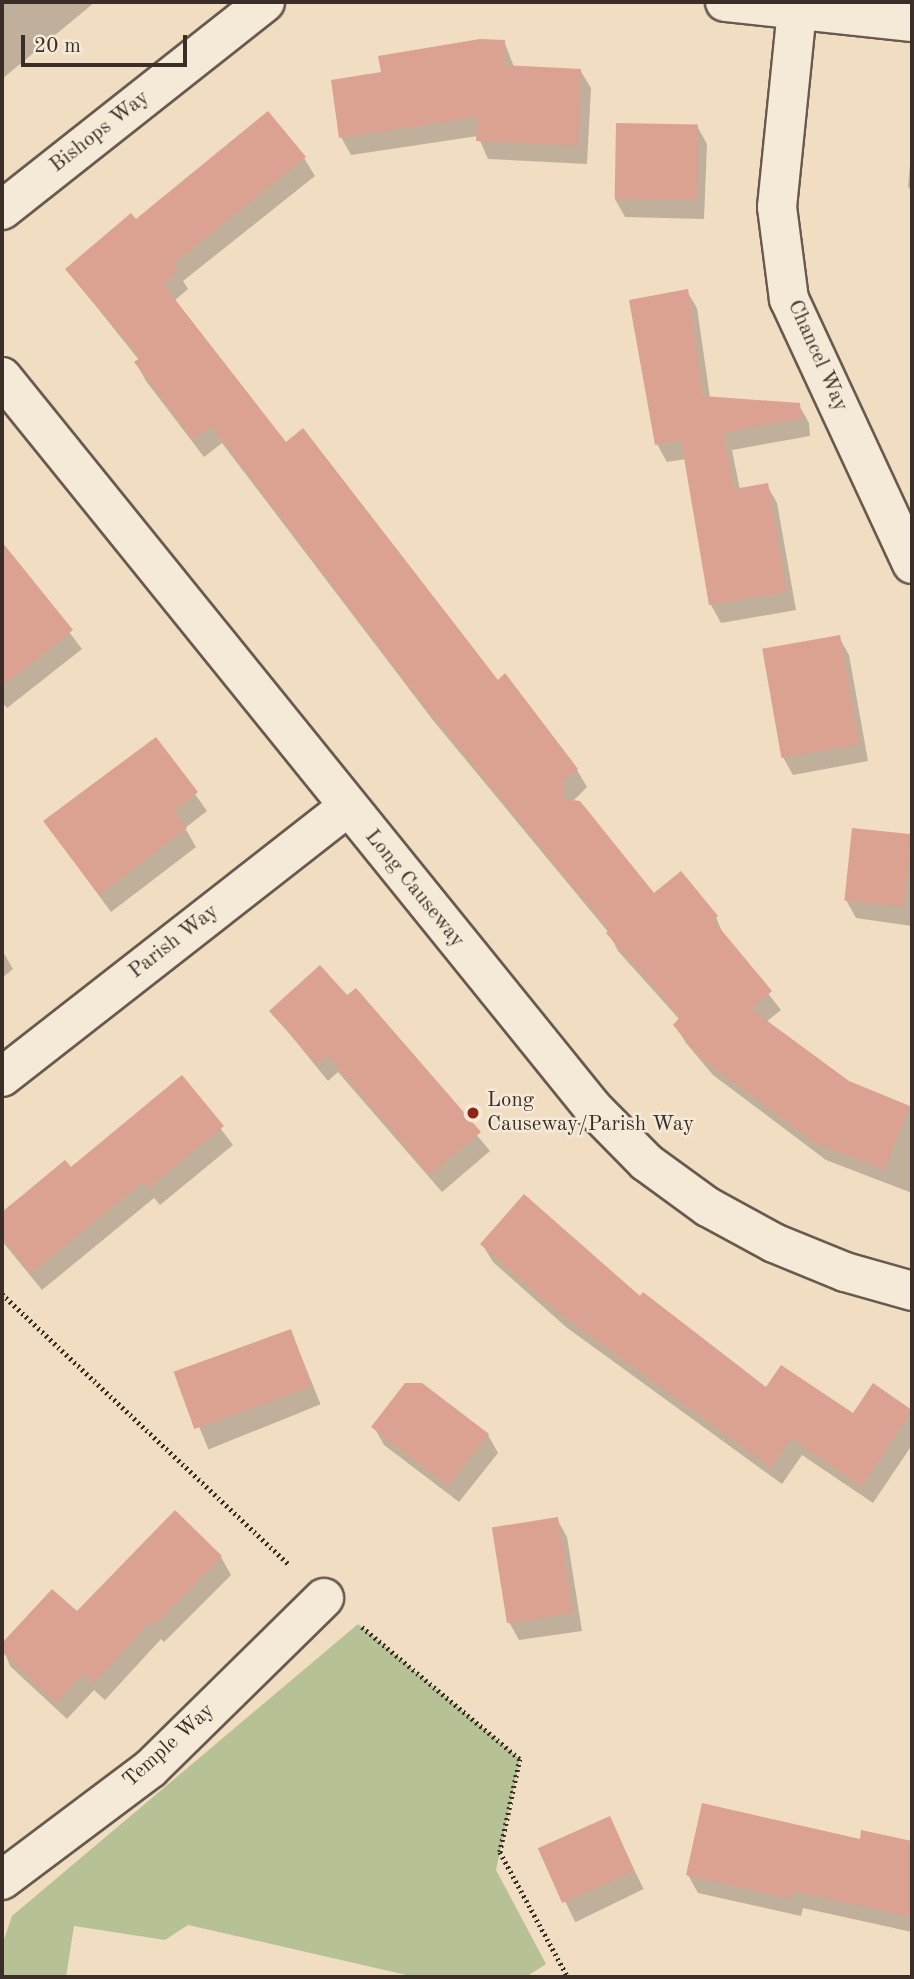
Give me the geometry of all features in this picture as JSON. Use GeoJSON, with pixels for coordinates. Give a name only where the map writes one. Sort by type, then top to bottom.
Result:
{"type":"FeatureCollection","features":[{"type":"Feature","properties":{"kind":"street","name":"Bishops Way"},"geometry":{"type":"LineString","coordinates":[[2,210],[264,2]]}},
{"type":"Feature","properties":{"kind":"street"},"geometry":{"type":"LineString","coordinates":[[724,2],[912,22]]}},
{"type":"Feature","properties":{"kind":"street","name":"Chancel Way"},"geometry":{"type":"LineString","coordinates":[[797,10],[777,207],[789,299],[912,564]]}},
{"type":"Feature","properties":{"kind":"street","name":"Long Causeway"},"geometry":{"type":"LineString","coordinates":[[2,377],[592,1107],[646,1162],[708,1207],[775,1243],[845,1272],[912,1291]]}},
{"type":"Feature","properties":{"kind":"street","name":"Parish Way"},"geometry":{"type":"LineString","coordinates":[[2,1077],[347,807]]}},
{"type":"Feature","properties":{"kind":"street","name":"Temple Way"},"geometry":{"type":"LineString","coordinates":[[2,1880],[150,1769],[324,1598]]}},
{"type":"Feature","properties":{"kind":"green space"},"geometry":{"type":"Polygon","coordinates":[[[358,1624],[520,1759],[496,1870],[546,1964],[526,1977],[415,1977],[188,1925],[165,1940],[74,1926],[66,1977],[2,1977],[2,1945],[12,1916],[358,1624]]]}},
{"type":"Feature","properties":{"kind":"building"},"geometry":{"type":"Polygon","coordinates":[[[480,39],[505,40],[504,65],[581,69],[578,146],[476,141],[477,117],[339,138],[331,80],[381,72],[378,56],[480,39]]]}},
{"type":"Feature","properties":{"kind":"building"},"geometry":{"type":"Polygon","coordinates":[[[268,111],[306,157],[173,264],[179,270],[163,284],[286,442],[303,428],[498,680],[505,673],[578,769],[563,780],[564,799],[580,801],[654,893],[681,871],[718,916],[713,920],[772,991],[751,1009],[849,1081],[910,1106],[884,1170],[815,1143],[700,1057],[673,1025],[680,1017],[606,933],[609,930],[420,701],[211,426],[193,440],[134,362],[140,358],[65,269],[131,213],[136,219],[268,111]]]}},
{"type":"Feature","properties":{"kind":"building"},"geometry":{"type":"Polygon","coordinates":[[[616,123],[698,124],[697,200],[615,199],[616,123]]]}},
{"type":"Feature","properties":{"kind":"building"},"geometry":{"type":"Polygon","coordinates":[[[688,289],[703,396],[800,403],[801,418],[723,433],[734,489],[768,483],[787,592],[709,605],[681,440],[655,445],[629,300],[688,289]]]}},
{"type":"Feature","properties":{"kind":"building"},"geometry":{"type":"Polygon","coordinates":[[[2,542],[73,630],[2,686],[2,542]]]}},
{"type":"Feature","properties":{"kind":"building"},"geometry":{"type":"Polygon","coordinates":[[[840,635],[859,744],[781,758],[762,649],[840,635]]]}},
{"type":"Feature","properties":{"kind":"building"},"geometry":{"type":"Polygon","coordinates":[[[156,737],[198,792],[174,811],[187,828],[99,895],[43,821],[156,737]]]}},
{"type":"Feature","properties":{"kind":"building"},"geometry":{"type":"Polygon","coordinates":[[[852,828],[912,834],[904,907],[844,901],[852,828]]]}},
{"type":"Feature","properties":{"kind":"building"},"geometry":{"type":"Polygon","coordinates":[[[320,965],[347,995],[356,988],[481,1132],[430,1175],[327,1055],[317,1064],[269,1011],[320,965]]]}},
{"type":"Feature","properties":{"kind":"building"},"geometry":{"type":"Polygon","coordinates":[[[182,1075],[224,1126],[148,1188],[143,1182],[31,1273],[2,1238],[2,1212],[65,1160],[71,1167],[182,1075]]]}},
{"type":"Feature","properties":{"kind":"building"},"geometry":{"type":"Polygon","coordinates":[[[524,1194],[640,1296],[643,1292],[766,1387],[781,1365],[853,1413],[873,1383],[912,1410],[862,1487],[791,1438],[771,1468],[554,1309],[480,1244],[524,1194]]]}},
{"type":"Feature","properties":{"kind":"building"},"geometry":{"type":"Polygon","coordinates":[[[291,1329],[312,1386],[194,1429],[174,1372],[291,1329]]]}},
{"type":"Feature","properties":{"kind":"building"},"geometry":{"type":"Polygon","coordinates":[[[405,1383],[422,1383],[489,1434],[448,1486],[371,1427],[405,1383]]]}},
{"type":"Feature","properties":{"kind":"building"},"geometry":{"type":"Polygon","coordinates":[[[175,1510],[222,1556],[153,1626],[150,1622],[94,1683],[83,1673],[56,1703],[2,1652],[2,1643],[52,1589],[77,1611],[175,1510]]]}},
{"type":"Feature","properties":{"kind":"building"},"geometry":{"type":"Polygon","coordinates":[[[558,1517],[573,1613],[507,1623],[492,1527],[558,1517]]]}},
{"type":"Feature","properties":{"kind":"building"},"geometry":{"type":"Polygon","coordinates":[[[702,1803],[860,1839],[861,1830],[912,1841],[912,1917],[793,1891],[791,1899],[686,1875],[702,1803]]]}},
{"type":"Feature","properties":{"kind":"building"},"geometry":{"type":"Polygon","coordinates":[[[610,1816],[634,1871],[562,1903],[538,1848],[610,1816]]]}},
{"type":"Feature","properties":{"kind":"place","name":"Long Causeway/Parish Way"},"geometry":{"type":"Point","coordinates":[473,1113]}}]}
